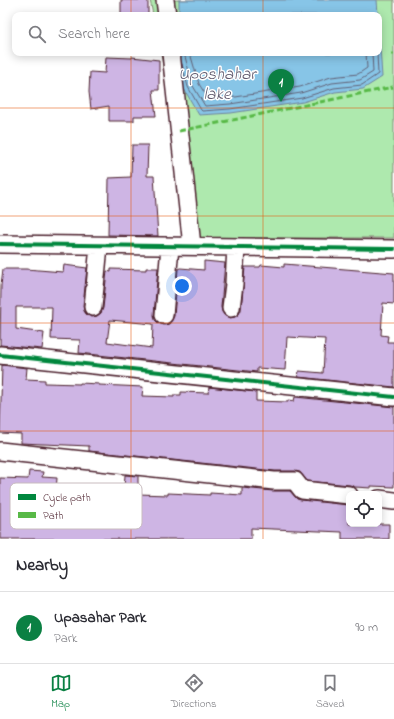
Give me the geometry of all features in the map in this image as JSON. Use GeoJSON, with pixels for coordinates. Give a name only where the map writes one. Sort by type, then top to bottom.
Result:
{"type":"FeatureCollection","features":[{"type":"Feature","properties":{"kind":"street"},"geometry":{"type":"LineString","coordinates":[[165,0],[167,12]]}},
{"type":"Feature","properties":{"kind":"street"},"geometry":{"type":"LineString","coordinates":[[171,56],[192,246]]}},
{"type":"Feature","properties":{"kind":"street"},"geometry":{"type":"LineString","coordinates":[[0,244],[394,249]]}},
{"type":"Feature","properties":{"kind":"street"},"geometry":{"type":"LineString","coordinates":[[93,307],[99,246]]}},
{"type":"Feature","properties":{"kind":"street"},"geometry":{"type":"LineString","coordinates":[[164,315],[170,247]]}},
{"type":"Feature","properties":{"kind":"street"},"geometry":{"type":"LineString","coordinates":[[231,308],[236,247]]}},
{"type":"Feature","properties":{"kind":"street"},"geometry":{"type":"LineString","coordinates":[[0,355],[394,397]]}},
{"type":"Feature","properties":{"kind":"street"},"geometry":{"type":"LineString","coordinates":[[0,451],[274,481],[295,481],[302,490],[346,495]]}},
{"type":"Feature","properties":{"kind":"street"},"geometry":{"type":"LineString","coordinates":[[382,499],[394,500]]}},
{"type":"Feature","properties":{"kind":"green space"},"geometry":{"type":"Polygon","coordinates":[[[150,0],[394,0],[394,238],[187,238],[161,56],[382,56],[382,12],[152,12],[150,0]]]}},
{"type":"Feature","properties":{"kind":"water"},"geometry":{"type":"Polygon","coordinates":[[[179,0],[377,0],[378,12],[178,12],[179,0]]]}},
{"type":"Feature","properties":{"kind":"water","name":"Uposhahar lake"},"geometry":{"type":"Polygon","coordinates":[[[176,56],[381,56],[382,77],[363,89],[335,92],[303,102],[231,113],[199,115],[184,89],[176,56]]]}},
{"type":"Feature","properties":{"kind":"building"},"geometry":{"type":"Polygon","coordinates":[[[121,0],[148,0],[148,12],[121,12],[121,0]]]}},
{"type":"Feature","properties":{"kind":"building"},"geometry":{"type":"Polygon","coordinates":[[[106,57],[132,57],[159,60],[159,90],[153,90],[156,116],[134,116],[134,121],[109,121],[109,106],[91,109],[89,92],[90,72],[105,73],[106,57]]]}},
{"type":"Feature","properties":{"kind":"building"},"geometry":{"type":"Polygon","coordinates":[[[132,145],[148,145],[147,176],[154,176],[158,236],[108,235],[109,178],[131,177],[132,145]]]}},
{"type":"Feature","properties":{"kind":"building"},"geometry":{"type":"Polygon","coordinates":[[[204,261],[225,263],[221,307],[225,316],[230,318],[235,317],[241,310],[245,267],[260,267],[261,265],[284,267],[284,264],[394,273],[394,304],[383,303],[381,335],[388,336],[387,342],[394,342],[394,387],[298,377],[299,371],[323,373],[325,339],[287,337],[285,370],[257,368],[257,372],[79,353],[80,340],[51,339],[52,307],[16,307],[16,329],[44,333],[42,349],[0,345],[1,285],[3,269],[63,272],[64,265],[87,268],[83,306],[87,315],[92,317],[101,313],[103,308],[107,271],[111,272],[111,269],[146,270],[146,268],[158,268],[154,315],[155,320],[158,323],[164,325],[169,324],[174,316],[178,269],[204,270],[204,261]],[[110,320],[107,342],[152,348],[153,324],[110,320]]]}},
{"type":"Feature","properties":{"kind":"building"},"geometry":{"type":"Polygon","coordinates":[[[2,365],[27,368],[26,379],[45,380],[45,383],[80,383],[143,387],[142,396],[174,397],[174,395],[181,395],[181,392],[208,393],[209,387],[256,392],[256,401],[288,402],[288,400],[294,401],[295,397],[394,407],[394,487],[355,487],[350,485],[307,481],[300,472],[295,471],[275,471],[89,451],[89,446],[21,443],[21,434],[0,433],[2,365]]]}},
{"type":"Feature","properties":{"kind":"building"},"geometry":{"type":"Polygon","coordinates":[[[29,471],[43,472],[42,477],[57,478],[57,483],[10,483],[10,529],[142,529],[142,494],[168,495],[168,493],[210,495],[210,493],[242,495],[242,488],[290,491],[297,499],[301,500],[346,505],[346,527],[382,527],[382,524],[389,524],[389,539],[342,539],[342,532],[251,528],[251,539],[0,539],[0,478],[28,479],[29,471]]]}},
{"type":"Feature","properties":{"kind":"building"},"geometry":{"type":"Polygon","coordinates":[[[125,475],[138,476],[138,483],[124,483],[125,475]]]}},
{"type":"Feature","properties":{"kind":"marked path"},"geometry":{"type":"LineString","coordinates":[[179,131],[393,87]]}},
{"type":"Feature","properties":{"kind":"cycle path"},"geometry":{"type":"LineString","coordinates":[[0,244],[394,249]]}},
{"type":"Feature","properties":{"kind":"cycle path"},"geometry":{"type":"LineString","coordinates":[[0,355],[394,397]]}},
{"type":"Feature","properties":{"kind":"place","name":"Upasahar Park"},"geometry":{"type":"Point","coordinates":[281,102]}}]}
